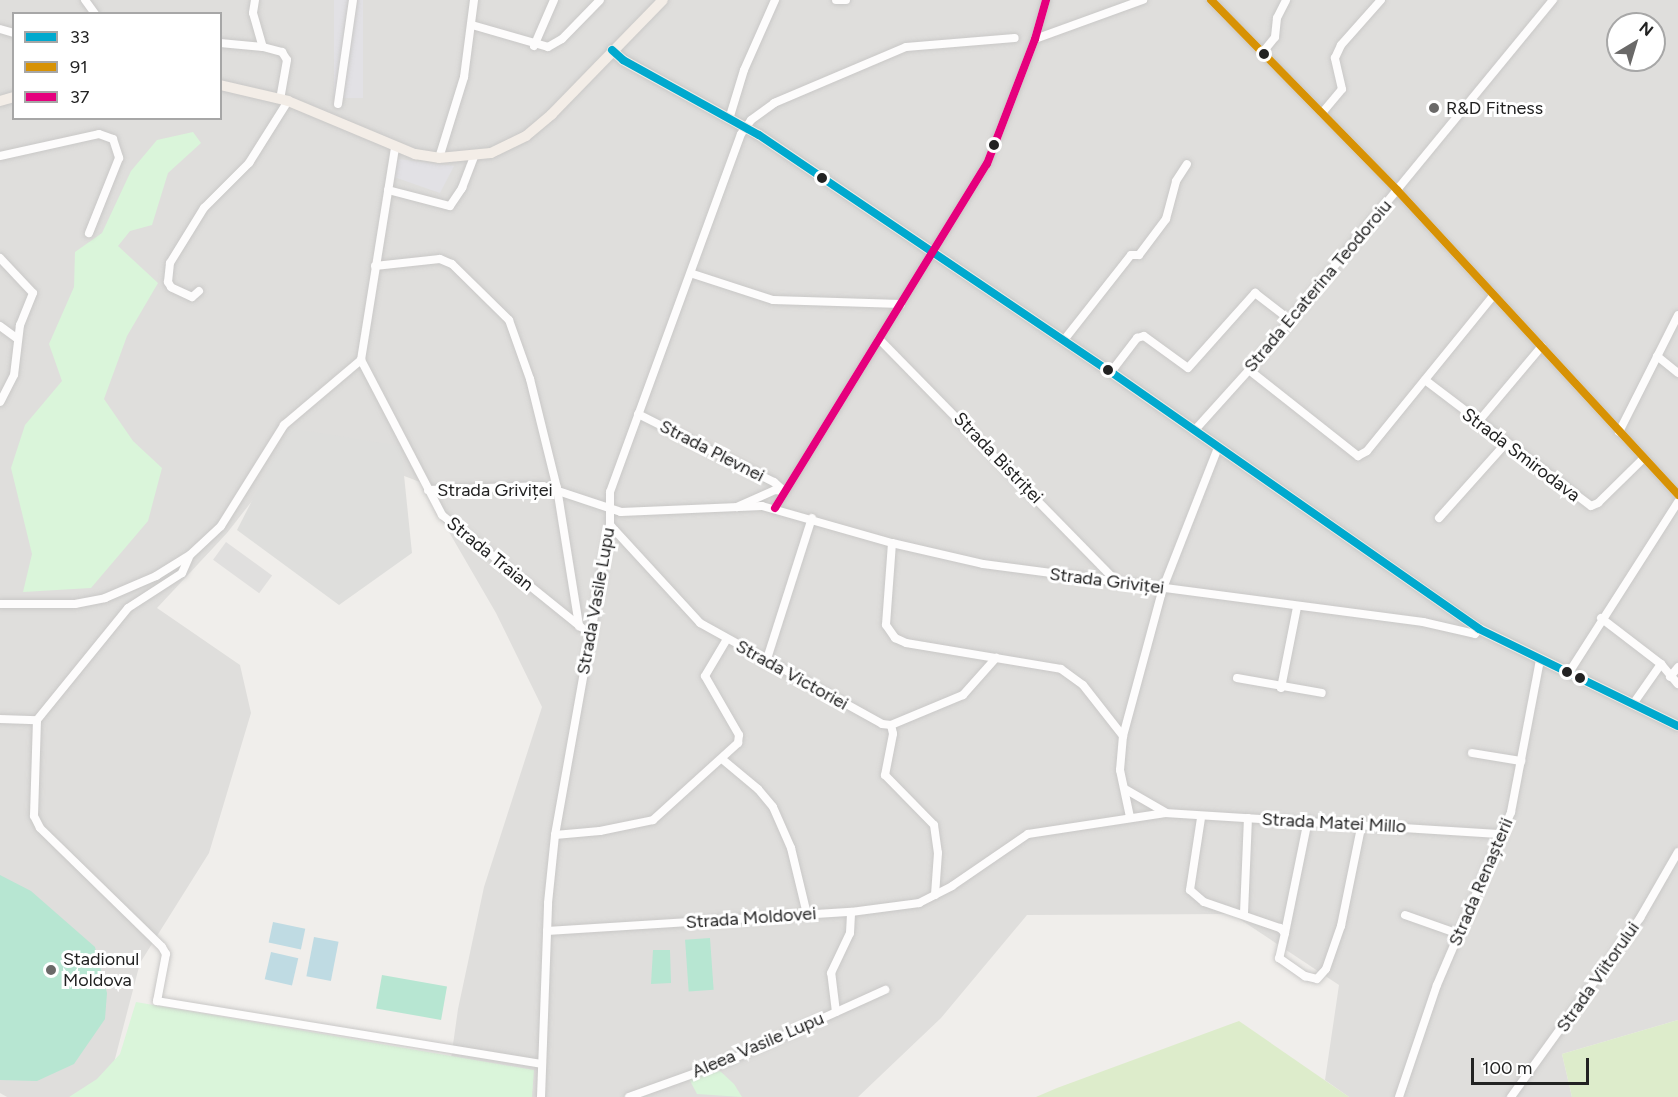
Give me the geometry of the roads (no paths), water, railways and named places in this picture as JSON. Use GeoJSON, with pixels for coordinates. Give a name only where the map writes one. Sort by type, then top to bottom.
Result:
{"type":"FeatureCollection","features":[{"type":"Feature","properties":{"kind":"main road"},"geometry":{"type":"LineString","coordinates":[[222,85],[284,100],[336,118],[395,147],[439,158],[491,153],[526,135],[552,114],[663,0]]}},
{"type":"Feature","properties":{"kind":"main road"},"geometry":{"type":"LineString","coordinates":[[612,50],[623,60],[746,126],[1111,372],[1479,629],[1678,726]]}},
{"type":"Feature","properties":{"kind":"street"},"geometry":{"type":"LineString","coordinates":[[255,0],[254,13],[263,48]]}},
{"type":"Feature","properties":{"kind":"street"},"geometry":{"type":"LineString","coordinates":[[338,104],[353,0]]}},
{"type":"Feature","properties":{"kind":"street"},"geometry":{"type":"LineString","coordinates":[[439,158],[464,77],[474,0]]}},
{"type":"Feature","properties":{"kind":"street"},"geometry":{"type":"LineString","coordinates":[[534,46],[554,0]]}},
{"type":"Feature","properties":{"kind":"street"},"geometry":{"type":"LineString","coordinates":[[472,25],[534,46],[556,44],[600,0]]}},
{"type":"Feature","properties":{"kind":"street"},"geometry":{"type":"LineString","coordinates":[[730,116],[744,70],[775,0]]}},
{"type":"Feature","properties":{"kind":"street"},"geometry":{"type":"LineString","coordinates":[[836,0],[846,0]]}},
{"type":"Feature","properties":{"kind":"street"},"geometry":{"type":"LineString","coordinates":[[775,508],[987,164],[1035,39],[1046,0]]}},
{"type":"Feature","properties":{"kind":"street"},"geometry":{"type":"LineString","coordinates":[[1035,39],[1143,0]]}},
{"type":"Feature","properties":{"kind":"street"},"geometry":{"type":"LineString","coordinates":[[1211,0],[1397,190],[1678,495]]}},
{"type":"Feature","properties":{"kind":"street"},"geometry":{"type":"LineString","coordinates":[[1263,51],[1275,37],[1277,18],[1286,0]]}},
{"type":"Feature","properties":{"kind":"street"},"geometry":{"type":"LineString","coordinates":[[1322,113],[1342,89],[1335,58],[1341,45],[1381,0]]}},
{"type":"Feature","properties":{"kind":"street","name":"Strada Ecaterina Teodoroiu"},"geometry":{"type":"LineString","coordinates":[[1194,430],[1249,370],[1553,0]]}},
{"type":"Feature","properties":{"kind":"street"},"geometry":{"type":"LineString","coordinates":[[746,126],[774,104],[906,47],[1015,38]]}},
{"type":"Feature","properties":{"kind":"street"},"geometry":{"type":"LineString","coordinates":[[199,291],[192,297],[171,287],[168,282],[170,263],[204,208],[249,163],[284,100],[288,60],[282,52],[222,43]]}},
{"type":"Feature","properties":{"kind":"street","name":"Strada Vasile Lupu"},"geometry":{"type":"LineString","coordinates":[[541,1097],[547,931],[555,835],[610,525],[610,492],[693,274],[746,126]]}},
{"type":"Feature","properties":{"kind":"street"},"geometry":{"type":"LineString","coordinates":[[0,156],[99,134],[113,138],[118,158],[89,233]]}},
{"type":"Feature","properties":{"kind":"street"},"geometry":{"type":"LineString","coordinates":[[0,603],[89,602],[133,587],[190,555],[231,514],[284,425],[361,360],[395,147]]}},
{"type":"Feature","properties":{"kind":"street"},"geometry":{"type":"LineString","coordinates":[[388,190],[450,206],[462,188],[474,156]]}},
{"type":"Feature","properties":{"kind":"street"},"geometry":{"type":"LineString","coordinates":[[1064,340],[1131,255],[1139,255],[1166,219],[1176,181],[1186,165]]}},
{"type":"Feature","properties":{"kind":"street"},"geometry":{"type":"LineString","coordinates":[[0,258],[33,293],[0,402]]}},
{"type":"Feature","properties":{"kind":"street"},"geometry":{"type":"LineString","coordinates":[[375,266],[440,259],[452,264],[509,320],[530,380],[557,488],[579,626]]}},
{"type":"Feature","properties":{"kind":"street"},"geometry":{"type":"LineString","coordinates":[[693,274],[773,300],[901,304]]}},
{"type":"Feature","properties":{"kind":"street"},"geometry":{"type":"LineString","coordinates":[[1111,372],[1137,338],[1144,336],[1188,368],[1255,293],[1290,320]]}},
{"type":"Feature","properties":{"kind":"street"},"geometry":{"type":"LineString","coordinates":[[1249,370],[1358,456],[1367,451],[1494,295]]}},
{"type":"Feature","properties":{"kind":"street"},"geometry":{"type":"LineString","coordinates":[[1620,432],[1678,315]]}},
{"type":"Feature","properties":{"kind":"street"},"geometry":{"type":"LineString","coordinates":[[0,326],[18,339]]}},
{"type":"Feature","properties":{"kind":"street","name":"Strada Bistriței"},"geometry":{"type":"LineString","coordinates":[[879,339],[1115,580]]}},
{"type":"Feature","properties":{"kind":"street"},"geometry":{"type":"LineString","coordinates":[[1478,422],[1542,346]]}},
{"type":"Feature","properties":{"kind":"street"},"geometry":{"type":"LineString","coordinates":[[1657,356],[1678,373]]}},
{"type":"Feature","properties":{"kind":"street","name":"Strada Traian"},"geometry":{"type":"LineString","coordinates":[[361,360],[442,515],[590,635]]}},
{"type":"Feature","properties":{"kind":"street","name":"Strada Smirodava"},"geometry":{"type":"LineString","coordinates":[[1425,380],[1590,506],[1598,503],[1644,458]]}},
{"type":"Feature","properties":{"kind":"street","name":"Strada Plevnei"},"geometry":{"type":"LineString","coordinates":[[638,414],[774,482],[784,492]]}},
{"type":"Feature","properties":{"kind":"street"},"geometry":{"type":"LineString","coordinates":[[1439,518],[1508,442]]}},
{"type":"Feature","properties":{"kind":"street"},"geometry":{"type":"LineString","coordinates":[[1130,817],[1120,760],[1123,736],[1163,588],[1218,448]]}},
{"type":"Feature","properties":{"kind":"street","name":"Strada Griviței"},"geometry":{"type":"LineString","coordinates":[[428,490],[557,488],[609,510],[775,508],[892,543],[982,564],[1424,622],[1475,634],[1479,629]]}},
{"type":"Feature","properties":{"kind":"street","name":"Strada Griviței"},"geometry":{"type":"LineString","coordinates":[[737,507],[775,490],[784,492]]}},
{"type":"Feature","properties":{"kind":"street"},"geometry":{"type":"LineString","coordinates":[[1568,674],[1600,618],[1678,502]]}},
{"type":"Feature","properties":{"kind":"street"},"geometry":{"type":"LineString","coordinates":[[766,662],[812,518]]}},
{"type":"Feature","properties":{"kind":"street","name":"Strada Victoriei"},"geometry":{"type":"LineString","coordinates":[[610,525],[687,611],[727,639],[766,662],[868,718],[891,725]]}},
{"type":"Feature","properties":{"kind":"street"},"geometry":{"type":"LineString","coordinates":[[892,543],[886,625],[895,638],[906,643],[1069,673],[1123,736]]}},
{"type":"Feature","properties":{"kind":"street"},"geometry":{"type":"LineString","coordinates":[[190,555],[182,573],[128,608],[37,720],[34,808],[40,828],[162,947],[166,954],[158,1001],[542,1064]]}},
{"type":"Feature","properties":{"kind":"street"},"geometry":{"type":"LineString","coordinates":[[1281,688],[1297,607]]}},
{"type":"Feature","properties":{"kind":"street"},"geometry":{"type":"LineString","coordinates":[[1600,618],[1661,664],[1678,684]]}},
{"type":"Feature","properties":{"kind":"street"},"geometry":{"type":"LineString","coordinates":[[555,835],[600,831],[653,820],[738,743],[739,735],[705,676],[727,639]]}},
{"type":"Feature","properties":{"kind":"street"},"geometry":{"type":"LineString","coordinates":[[935,895],[938,853],[934,825],[885,775],[891,725],[963,695],[996,658]]}},
{"type":"Feature","properties":{"kind":"street","name":"Strada Renașterii"},"geometry":{"type":"LineString","coordinates":[[1399,1097],[1459,934],[1503,834],[1516,794],[1540,660]]}},
{"type":"Feature","properties":{"kind":"street"},"geometry":{"type":"LineString","coordinates":[[1633,704],[1661,664]]}},
{"type":"Feature","properties":{"kind":"street"},"geometry":{"type":"LineString","coordinates":[[1670,677],[1678,667]]}},
{"type":"Feature","properties":{"kind":"street"},"geometry":{"type":"LineString","coordinates":[[1237,678],[1281,688],[1322,693]]}},
{"type":"Feature","properties":{"kind":"street"},"geometry":{"type":"LineString","coordinates":[[0,719],[37,720]]}},
{"type":"Feature","properties":{"kind":"street"},"geometry":{"type":"LineString","coordinates":[[1472,753],[1521,761]]}},
{"type":"Feature","properties":{"kind":"street"},"geometry":{"type":"LineString","coordinates":[[722,759],[758,789],[773,807],[791,848],[807,914]]}},
{"type":"Feature","properties":{"kind":"street","name":"Strada Matei Millo"},"geometry":{"type":"LineString","coordinates":[[1125,789],[1165,813]]}},
{"type":"Feature","properties":{"kind":"street","name":"Strada Matei Millo"},"geometry":{"type":"LineString","coordinates":[[952,886],[1028,834],[1165,813],[1201,818],[1308,820],[1503,834]]}},
{"type":"Feature","properties":{"kind":"street"},"geometry":{"type":"LineString","coordinates":[[1201,818],[1190,890],[1204,902],[1244,913],[1285,933]]}},
{"type":"Feature","properties":{"kind":"street"},"geometry":{"type":"LineString","coordinates":[[1244,913],[1248,818]]}},
{"type":"Feature","properties":{"kind":"street"},"geometry":{"type":"LineString","coordinates":[[1308,820],[1279,958],[1305,976],[1317,979],[1326,969],[1341,926],[1362,823]]}},
{"type":"Feature","properties":{"kind":"street","name":"Strada Viitorului"},"geometry":{"type":"LineString","coordinates":[[1511,1097],[1640,918],[1678,852]]}},
{"type":"Feature","properties":{"kind":"street","name":"Strada Moldovei"},"geometry":{"type":"LineString","coordinates":[[547,931],[851,912],[919,903],[952,886]]}},
{"type":"Feature","properties":{"kind":"street"},"geometry":{"type":"LineString","coordinates":[[836,1012],[831,973],[850,933],[851,912]]}},
{"type":"Feature","properties":{"kind":"street"},"geometry":{"type":"LineString","coordinates":[[1405,915],[1459,934]]}},
{"type":"Feature","properties":{"kind":"street","name":"Aleea Vasile Lupu"},"geometry":{"type":"LineString","coordinates":[[629,1097],[726,1062],[885,990]]}},
{"type":"Feature","properties":{"kind":"water"},"geometry":{"type":"Polygon","coordinates":[[[273,922],[305,929],[301,949],[269,943],[273,922]]]}},
{"type":"Feature","properties":{"kind":"water"},"geometry":{"type":"Polygon","coordinates":[[[314,937],[339,942],[331,981],[306,976],[314,937]]]}},
{"type":"Feature","properties":{"kind":"water"},"geometry":{"type":"Polygon","coordinates":[[[271,952],[298,958],[292,986],[265,979],[271,952]]]}},
{"type":"Feature","properties":{"kind":"place","name":"R&D Fitness"},"geometry":{"type":"Point","coordinates":[1434,108]}},
{"type":"Feature","properties":{"kind":"place","name":"Stadionul Moldova"},"geometry":{"type":"Point","coordinates":[51,970]}}]}
